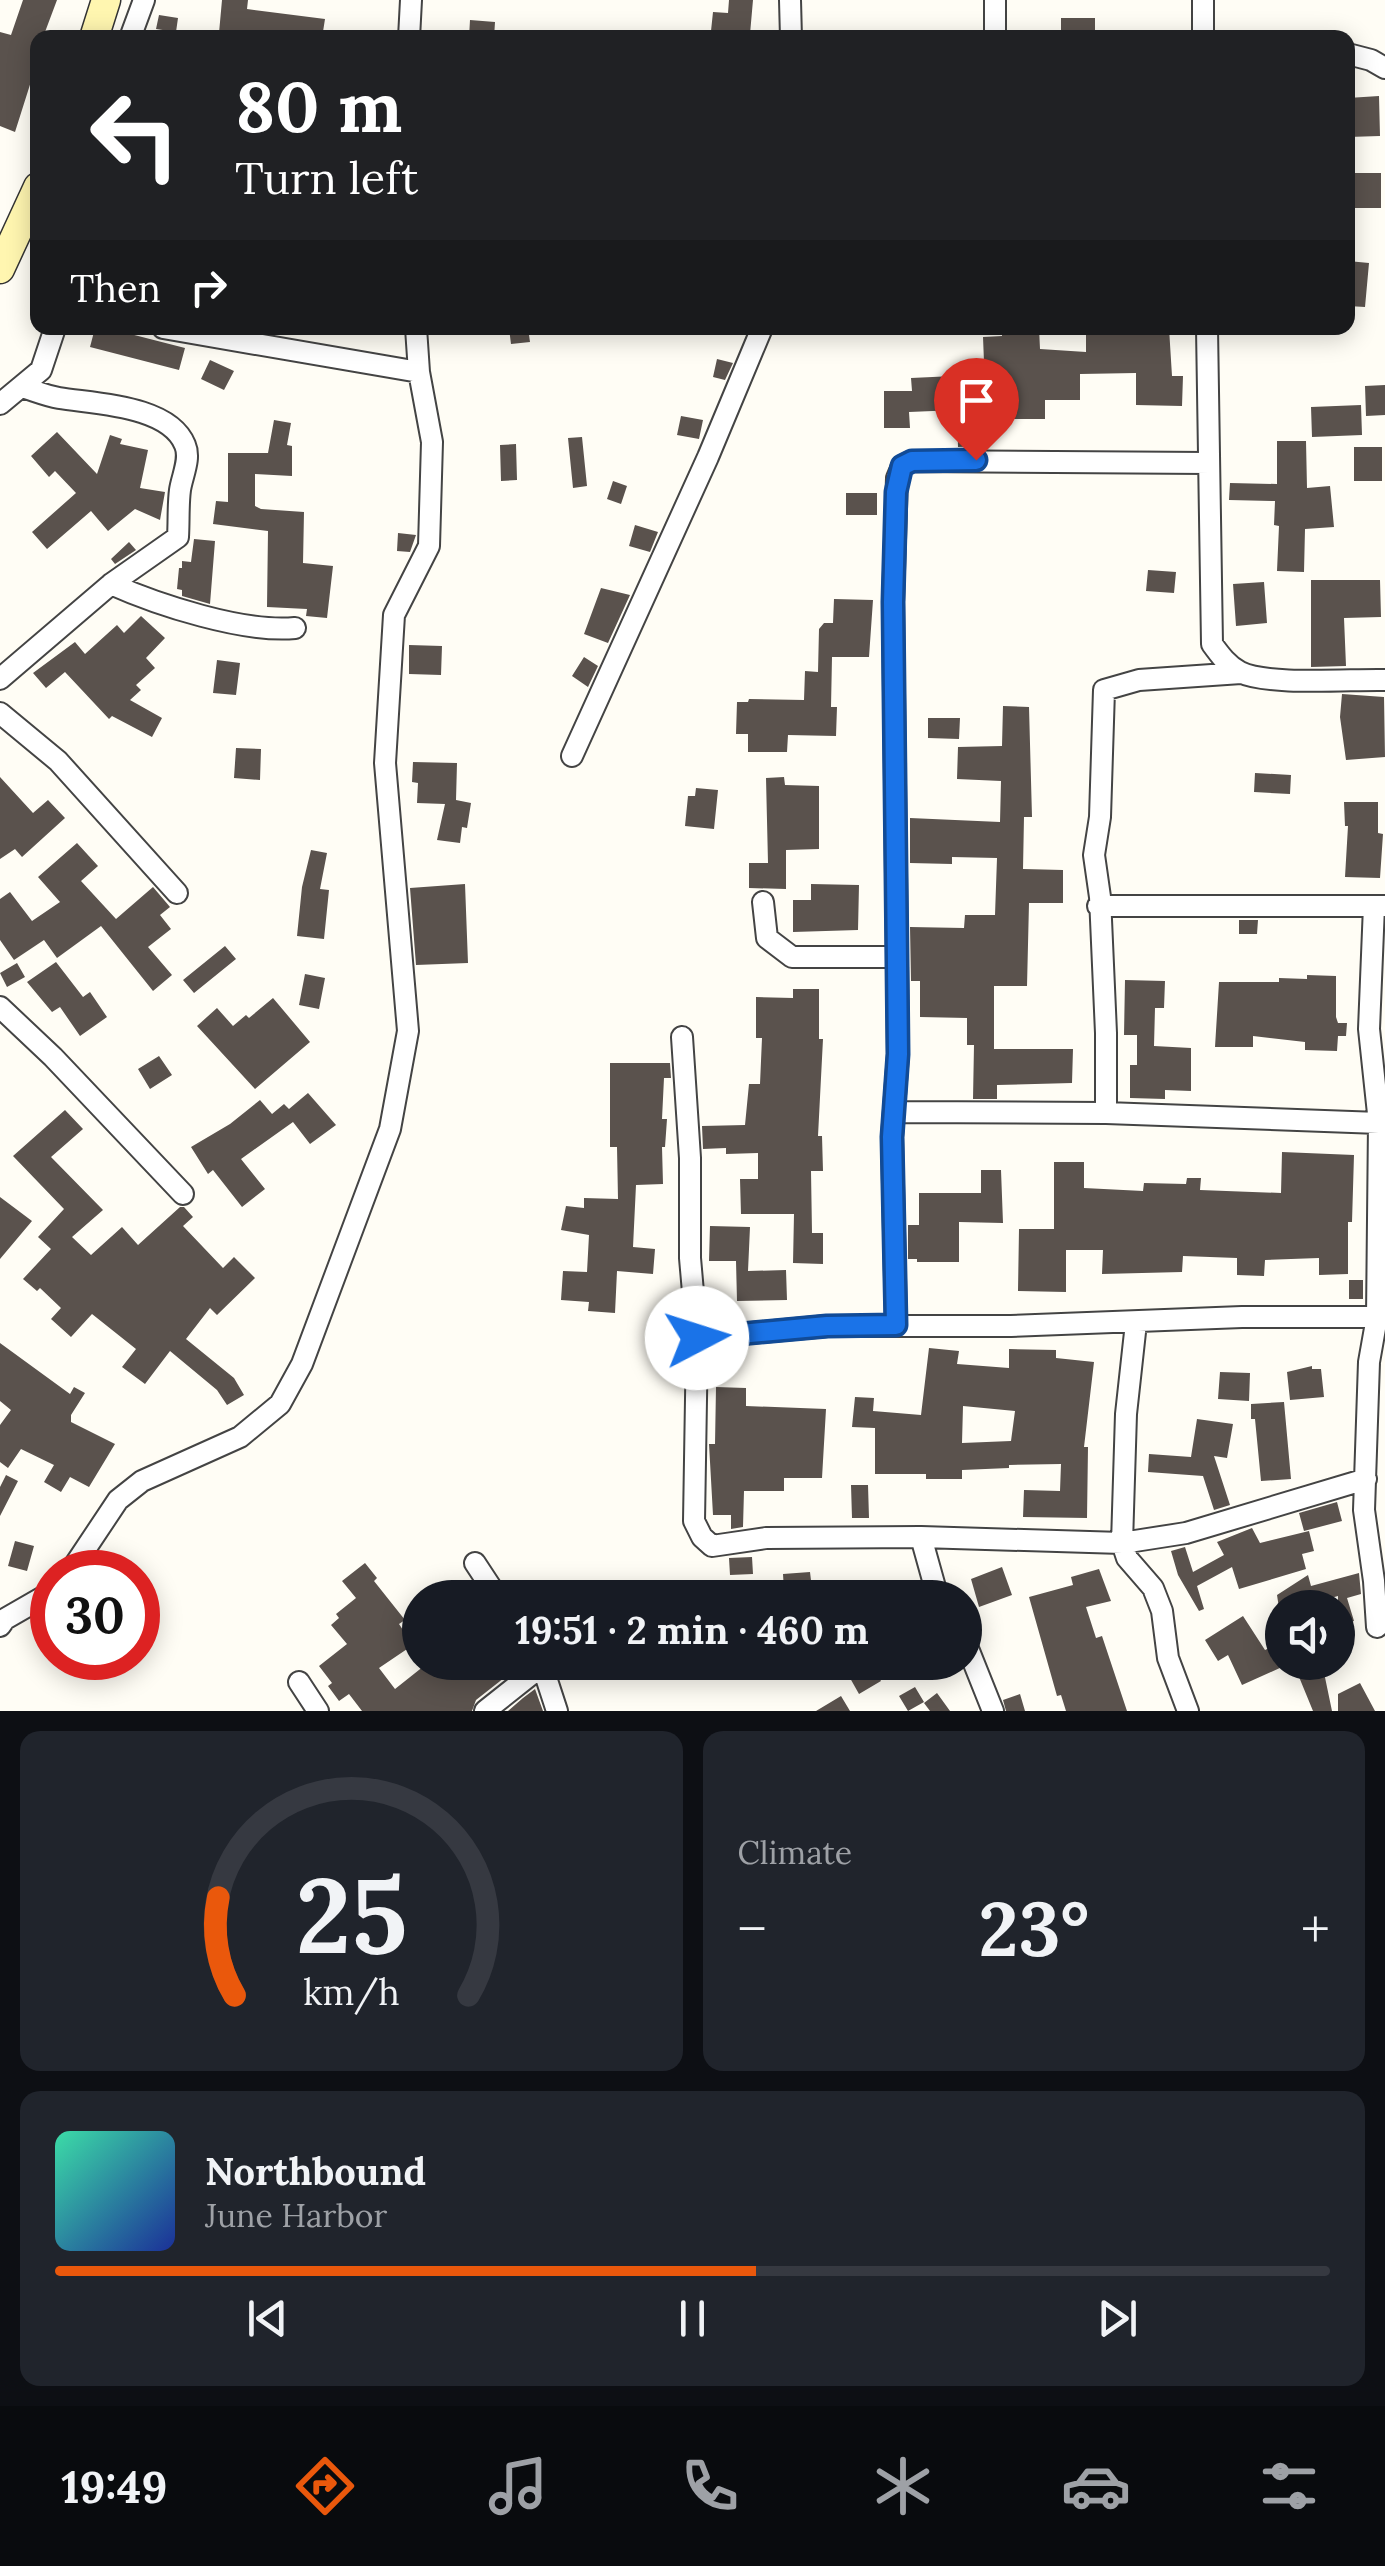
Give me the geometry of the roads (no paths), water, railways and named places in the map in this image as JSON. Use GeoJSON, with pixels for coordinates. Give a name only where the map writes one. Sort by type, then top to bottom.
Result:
{"type":"FeatureCollection","features":[{"type":"Feature","properties":{"kind":"main road"},"geometry":{"type":"LineString","coordinates":[[97,30],[106,0]]}},
{"type":"Feature","properties":{"kind":"main road"},"geometry":{"type":"LineString","coordinates":[[0,269],[30,204]]}},
{"type":"Feature","properties":{"kind":"street"},"geometry":{"type":"LineString","coordinates":[[133,30],[144,0]]}},
{"type":"Feature","properties":{"kind":"street"},"geometry":{"type":"LineString","coordinates":[[409,30],[411,0]]}},
{"type":"Feature","properties":{"kind":"street"},"geometry":{"type":"LineString","coordinates":[[790,0],[791,30]]}},
{"type":"Feature","properties":{"kind":"street"},"geometry":{"type":"LineString","coordinates":[[995,0],[996,30]]}},
{"type":"Feature","properties":{"kind":"street"},"geometry":{"type":"LineString","coordinates":[[1203,0],[1203,30]]}},
{"type":"Feature","properties":{"kind":"street"},"geometry":{"type":"LineString","coordinates":[[1355,56],[1385,68]]}},
{"type":"Feature","properties":{"kind":"street"},"geometry":{"type":"LineString","coordinates":[[41,370],[53,335]]}},
{"type":"Feature","properties":{"kind":"street"},"geometry":{"type":"LineString","coordinates":[[0,404],[41,370],[59,335]]}},
{"type":"Feature","properties":{"kind":"street"},"geometry":{"type":"LineString","coordinates":[[203,335],[419,372]]}},
{"type":"Feature","properties":{"kind":"street"},"geometry":{"type":"LineString","coordinates":[[85,1550],[118,1500],[142,1482],[240,1438],[280,1404],[302,1364],[390,1130],[408,1031],[386,763],[394,615],[430,546],[432,442],[416,335]]}},
{"type":"Feature","properties":{"kind":"street"},"geometry":{"type":"LineString","coordinates":[[572,756],[759,335]]}},
{"type":"Feature","properties":{"kind":"street"},"geometry":{"type":"LineString","coordinates":[[1207,335],[1212,644],[1222,659],[1241,673]]}},
{"type":"Feature","properties":{"kind":"street"},"geometry":{"type":"LineString","coordinates":[[0,679],[110,584],[178,536],[180,487],[187,461],[186,445],[174,430],[148,415],[115,404],[57,398],[22,387]]}},
{"type":"Feature","properties":{"kind":"street"},"geometry":{"type":"LineString","coordinates":[[896,1325],[892,1137],[896,1112],[893,602],[896,492],[902,466],[912,461],[938,460],[1208,462]]}},
{"type":"Feature","properties":{"kind":"street"},"geometry":{"type":"LineString","coordinates":[[110,584],[136,595],[257,628],[295,628]]}},
{"type":"Feature","properties":{"kind":"street"},"geometry":{"type":"LineString","coordinates":[[1106,1113],[1100,896],[1094,855],[1100,817],[1104,690],[1139,680],[1241,673],[1266,678],[1385,680]]}},
{"type":"Feature","properties":{"kind":"street"},"geometry":{"type":"LineString","coordinates":[[0,712],[58,761],[177,893]]}},
{"type":"Feature","properties":{"kind":"street"},"geometry":{"type":"LineString","coordinates":[[763,902],[767,938],[792,957],[896,956]]}},
{"type":"Feature","properties":{"kind":"street"},"geometry":{"type":"LineString","coordinates":[[1098,906],[1380,906],[1369,1029],[1378,1123],[1377,1361],[1364,1510],[1376,1627]]}},
{"type":"Feature","properties":{"kind":"street"},"geometry":{"type":"LineString","coordinates":[[0,1008],[53,1057],[183,1194]]}},
{"type":"Feature","properties":{"kind":"street"},"geometry":{"type":"LineString","coordinates":[[682,1037],[690,1158],[690,1258],[697,1338],[694,1521],[702,1538],[712,1546],[766,1538],[921,1537],[1122,1544],[1186,1533],[1366,1479]]}},
{"type":"Feature","properties":{"kind":"street"},"geometry":{"type":"LineString","coordinates":[[896,1112],[1106,1113],[1378,1123]]}},
{"type":"Feature","properties":{"kind":"street"},"geometry":{"type":"LineString","coordinates":[[697,1338],[827,1326],[1136,1324],[1242,1317],[1377,1316]]}},
{"type":"Feature","properties":{"kind":"street"},"geometry":{"type":"LineString","coordinates":[[1136,1324],[1126,1414],[1122,1544],[1126,1558],[1153,1588],[1162,1610],[1168,1658],[1188,1711]]}},
{"type":"Feature","properties":{"kind":"street"},"geometry":{"type":"LineString","coordinates":[[921,1537],[933,1580]]}},
{"type":"Feature","properties":{"kind":"street"},"geometry":{"type":"LineString","coordinates":[[475,1563],[486,1580]]}},
{"type":"Feature","properties":{"kind":"street"},"geometry":{"type":"LineString","coordinates":[[0,1626],[30,1605]]}},
{"type":"Feature","properties":{"kind":"street"},"geometry":{"type":"LineString","coordinates":[[485,1711],[523,1680]]}},
{"type":"Feature","properties":{"kind":"street"},"geometry":{"type":"LineString","coordinates":[[547,1680],[556,1711]]}},
{"type":"Feature","properties":{"kind":"street"},"geometry":{"type":"LineString","coordinates":[[981,1680],[993,1711]]}},
{"type":"Feature","properties":{"kind":"street"},"geometry":{"type":"LineString","coordinates":[[298,1682],[318,1711]]}}]}
